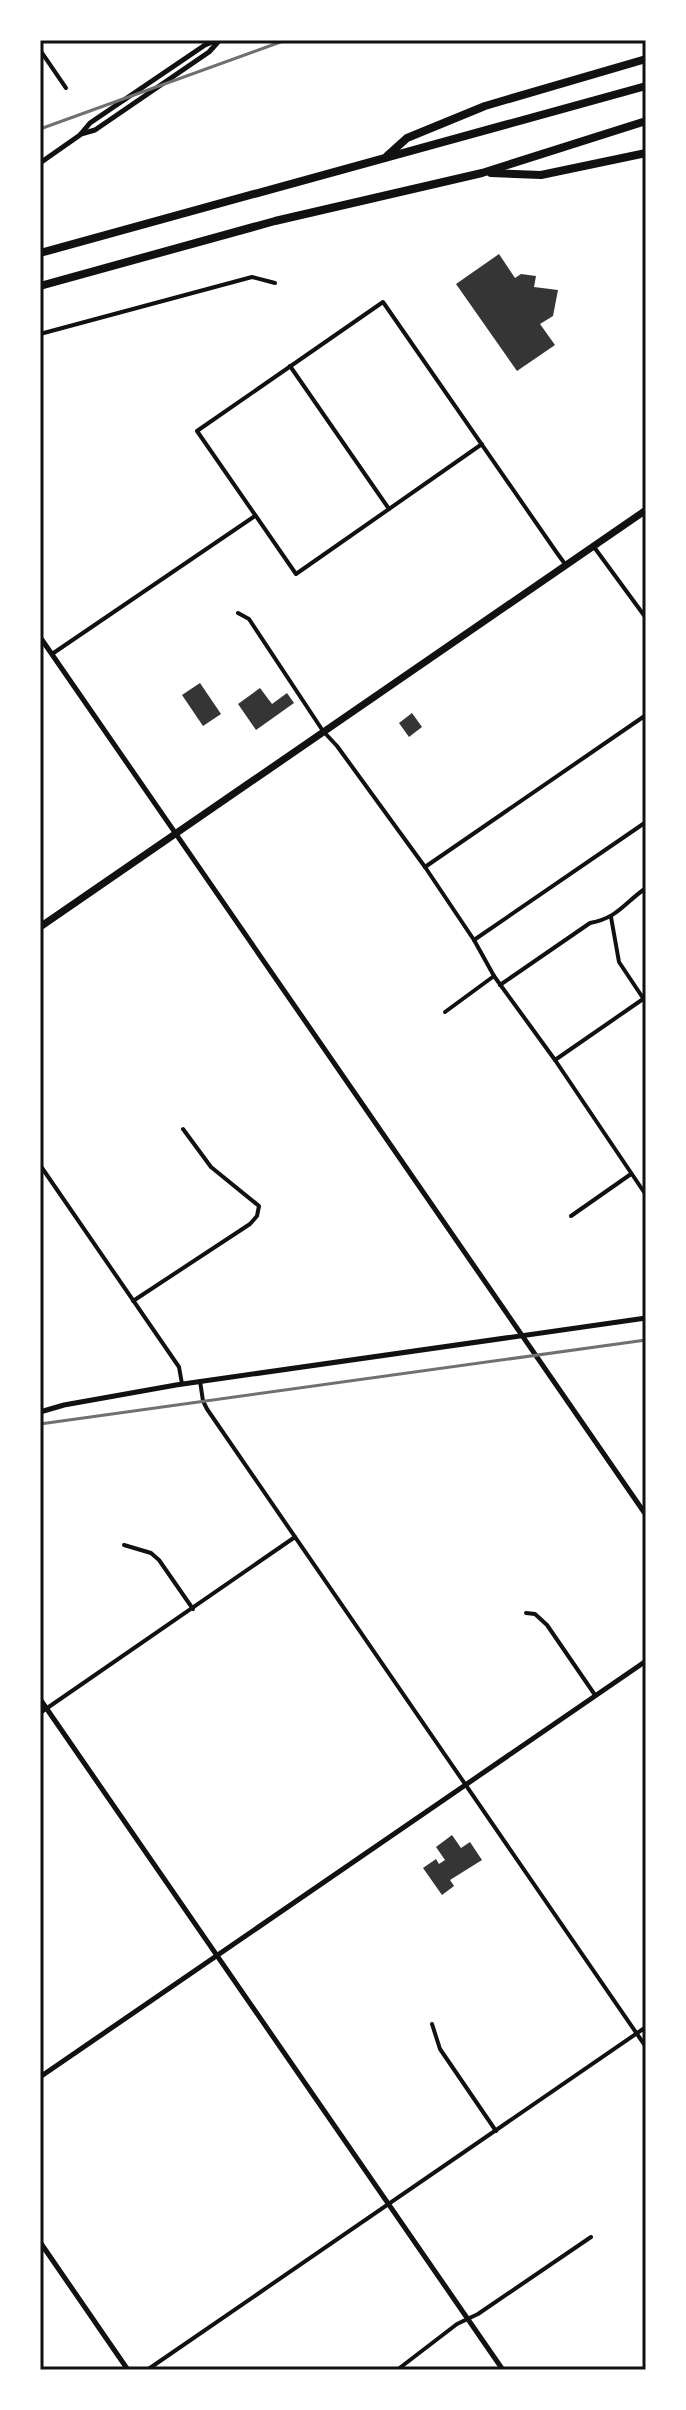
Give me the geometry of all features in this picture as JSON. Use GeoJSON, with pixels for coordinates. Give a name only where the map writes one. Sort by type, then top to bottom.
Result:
{"type":"FeatureCollection","features":[{"type":"Feature","properties":{"kind":"highway"},"geometry":{"type":"LineString","coordinates":[[383,159],[407,138],[485,106],[646,59]]}},
{"type":"Feature","properties":{"kind":"highway"},"geometry":{"type":"LineString","coordinates":[[40,253],[646,86]]}},
{"type":"Feature","properties":{"kind":"highway"},"geometry":{"type":"LineString","coordinates":[[40,286],[275,221],[482,173],[646,121]]}},
{"type":"Feature","properties":{"kind":"highway"},"geometry":{"type":"LineString","coordinates":[[482,173],[541,175],[646,153]]}},
{"type":"Feature","properties":{"kind":"main road"},"geometry":{"type":"LineString","coordinates":[[40,927],[646,510]]}},
{"type":"Feature","properties":{"kind":"street"},"geometry":{"type":"LineString","coordinates":[[40,163],[80,135],[95,130],[209,52],[218,40]]}},
{"type":"Feature","properties":{"kind":"street"},"geometry":{"type":"LineString","coordinates":[[40,50],[66,88]]}},
{"type":"Feature","properties":{"kind":"street"},"geometry":{"type":"LineString","coordinates":[[40,334],[252,277],[275,283]]}},
{"type":"Feature","properties":{"kind":"street"},"geometry":{"type":"LineString","coordinates":[[482,444],[296,574],[197,431],[383,302],[482,444],[566,566]]}},
{"type":"Feature","properties":{"kind":"street"},"geometry":{"type":"LineString","coordinates":[[290,366],[389,509]]}},
{"type":"Feature","properties":{"kind":"street"},"geometry":{"type":"LineString","coordinates":[[52,654],[256,516]]}},
{"type":"Feature","properties":{"kind":"street"},"geometry":{"type":"LineString","coordinates":[[594,547],[646,618]]}},
{"type":"Feature","properties":{"kind":"street"},"geometry":{"type":"LineString","coordinates":[[238,613],[249,619],[323,731],[425,867],[500,985],[646,1195]]}},
{"type":"Feature","properties":{"kind":"street"},"geometry":{"type":"LineString","coordinates":[[40,637],[646,1515]]}},
{"type":"Feature","properties":{"kind":"street"},"geometry":{"type":"LineString","coordinates":[[425,867],[646,715]]}},
{"type":"Feature","properties":{"kind":"street"},"geometry":{"type":"LineString","coordinates":[[474,940],[646,822]]}},
{"type":"Feature","properties":{"kind":"street"},"geometry":{"type":"LineString","coordinates":[[500,985],[590,923],[619,913],[646,888]]}},
{"type":"Feature","properties":{"kind":"street"},"geometry":{"type":"LineString","coordinates":[[555,1060],[645,998],[619,962],[611,917]]}},
{"type":"Feature","properties":{"kind":"street"},"geometry":{"type":"LineString","coordinates":[[445,1012],[494,976]]}},
{"type":"Feature","properties":{"kind":"street"},"geometry":{"type":"LineString","coordinates":[[133,1301],[250,1224],[257,1216],[259,1206],[211,1167],[183,1129]]}},
{"type":"Feature","properties":{"kind":"street"},"geometry":{"type":"LineString","coordinates":[[40,1165],[179,1367],[182,1384]]}},
{"type":"Feature","properties":{"kind":"street"},"geometry":{"type":"LineString","coordinates":[[571,1216],[631,1174]]}},
{"type":"Feature","properties":{"kind":"street"},"geometry":{"type":"LineString","coordinates":[[40,1412],[109,1396],[200,1381],[646,1318]]}},
{"type":"Feature","properties":{"kind":"street"},"geometry":{"type":"LineString","coordinates":[[200,1381],[207,1409],[646,2047]]}},
{"type":"Feature","properties":{"kind":"street"},"geometry":{"type":"LineString","coordinates":[[40,1713],[295,1537]]}},
{"type":"Feature","properties":{"kind":"street"},"geometry":{"type":"LineString","coordinates":[[124,1545],[151,1553],[159,1560],[193,1609]]}},
{"type":"Feature","properties":{"kind":"street"},"geometry":{"type":"LineString","coordinates":[[526,1613],[535,1614],[547,1625],[595,1695]]}},
{"type":"Feature","properties":{"kind":"street"},"geometry":{"type":"LineString","coordinates":[[40,2077],[646,1661]]}},
{"type":"Feature","properties":{"kind":"street"},"geometry":{"type":"LineString","coordinates":[[40,1699],[503,2370]]}},
{"type":"Feature","properties":{"kind":"street"},"geometry":{"type":"LineString","coordinates":[[432,2024],[440,2049],[496,2131]]}},
{"type":"Feature","properties":{"kind":"street"},"geometry":{"type":"LineString","coordinates":[[147,2370],[646,2027]]}},
{"type":"Feature","properties":{"kind":"street"},"geometry":{"type":"LineString","coordinates":[[397,2370],[433,2341],[591,2237]]}},
{"type":"Feature","properties":{"kind":"street"},"geometry":{"type":"LineString","coordinates":[[40,2242],[128,2370]]}},
{"type":"Feature","properties":{"kind":"building"},"geometry":{"type":"Polygon","coordinates":[[[499,254],[515,278],[521,274],[536,276],[534,287],[558,290],[553,316],[540,324],[555,345],[517,371],[456,284],[499,254]]]}},
{"type":"Feature","properties":{"kind":"building"},"geometry":{"type":"Polygon","coordinates":[[[200,683],[221,714],[203,726],[182,695],[200,683]]]}},
{"type":"Feature","properties":{"kind":"building"},"geometry":{"type":"Polygon","coordinates":[[[260,688],[272,704],[287,693],[294,703],[256,730],[238,704],[260,688]]]}},
{"type":"Feature","properties":{"kind":"building"},"geometry":{"type":"Polygon","coordinates":[[[412,713],[422,727],[409,737],[399,723],[412,713]]]}},
{"type":"Feature","properties":{"kind":"building"},"geometry":{"type":"Polygon","coordinates":[[[452,1835],[461,1848],[470,1842],[482,1860],[450,1880],[454,1886],[442,1895],[423,1868],[436,1859],[439,1864],[445,1860],[436,1847],[452,1835]]]}},
{"type":"Feature","properties":{"kind":"railway"},"geometry":{"type":"LineString","coordinates":[[40,129],[286,40]]}},
{"type":"Feature","properties":{"kind":"railway"},"geometry":{"type":"LineString","coordinates":[[40,1424],[646,1340]]}}]}
